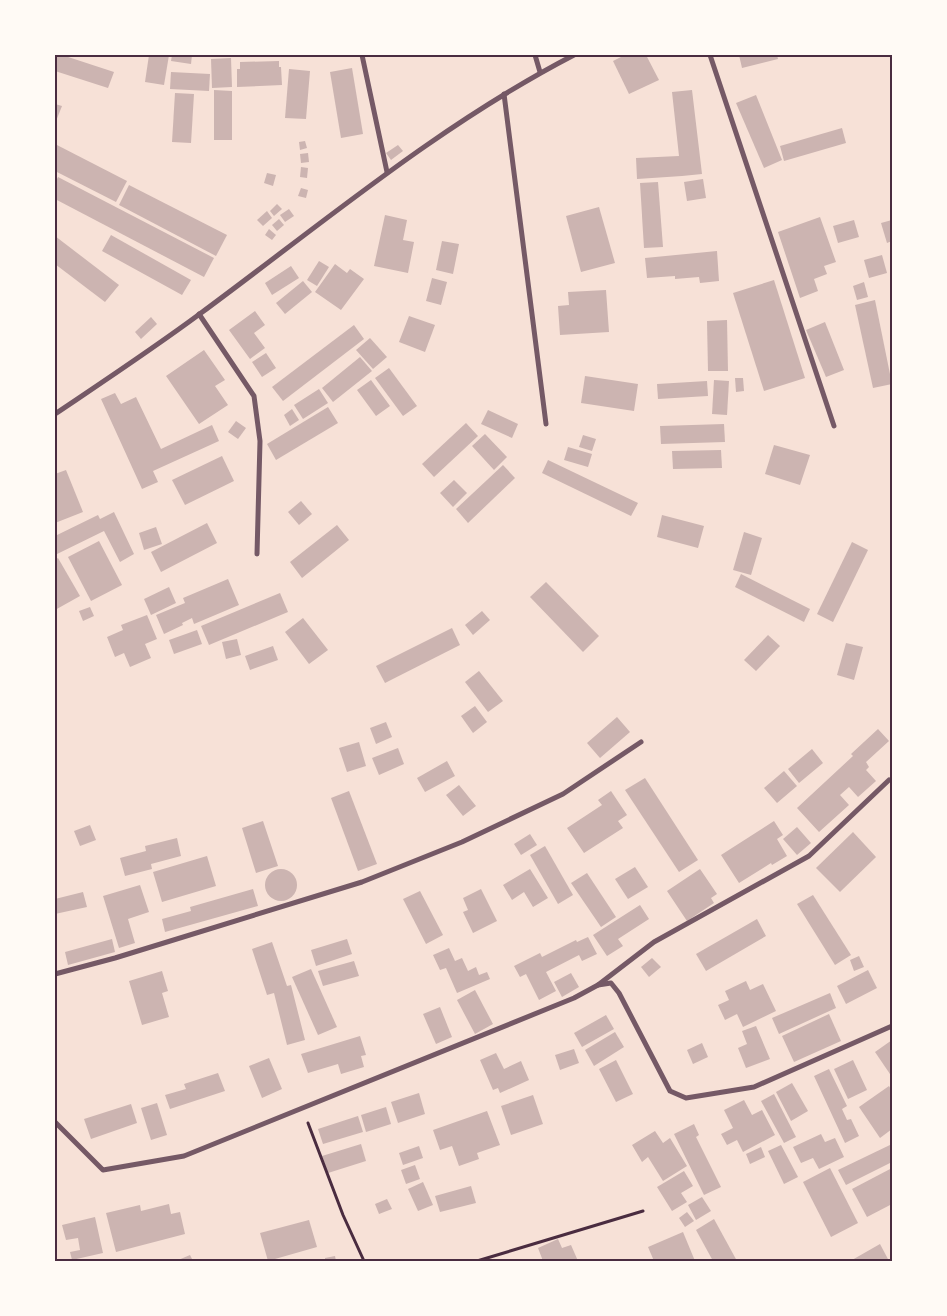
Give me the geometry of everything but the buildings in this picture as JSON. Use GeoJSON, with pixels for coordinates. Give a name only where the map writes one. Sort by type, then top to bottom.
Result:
{"type":"FeatureCollection","features":[{"type":"Feature","properties":{"kind":"street"},"geometry":{"type":"LineString","coordinates":[[362,55],[387,172]]}},
{"type":"Feature","properties":{"kind":"street"},"geometry":{"type":"LineString","coordinates":[[534,55],[540,72]]}},
{"type":"Feature","properties":{"kind":"street"},"geometry":{"type":"LineString","coordinates":[[55,414],[200,314],[387,172],[504,94],[540,72],[574,55]]}},
{"type":"Feature","properties":{"kind":"street"},"geometry":{"type":"LineString","coordinates":[[710,55],[834,426]]}},
{"type":"Feature","properties":{"kind":"street"},"geometry":{"type":"LineString","coordinates":[[504,94],[546,424]]}},
{"type":"Feature","properties":{"kind":"street"},"geometry":{"type":"LineString","coordinates":[[200,314],[254,396],[260,441],[257,554]]}},
{"type":"Feature","properties":{"kind":"street"},"geometry":{"type":"LineString","coordinates":[[55,974],[115,958],[362,882],[462,842],[563,794],[640,742]]}},
{"type":"Feature","properties":{"kind":"street"},"geometry":{"type":"LineString","coordinates":[[55,1122],[104,1170],[184,1156],[574,998],[598,985],[654,942],[809,856],[889,780]]}},
{"type":"Feature","properties":{"kind":"street"},"geometry":{"type":"LineString","coordinates":[[598,985],[611,983],[619,993],[670,1091],[686,1098],[754,1087],[892,1026]]}},
{"type":"Feature","properties":{"kind":"path"},"geometry":{"type":"LineString","coordinates":[[302,1108],[343,1214],[364,1261]]}},
{"type":"Feature","properties":{"kind":"path"},"geometry":{"type":"LineString","coordinates":[[477,1261],[643,1211]]}}]}
